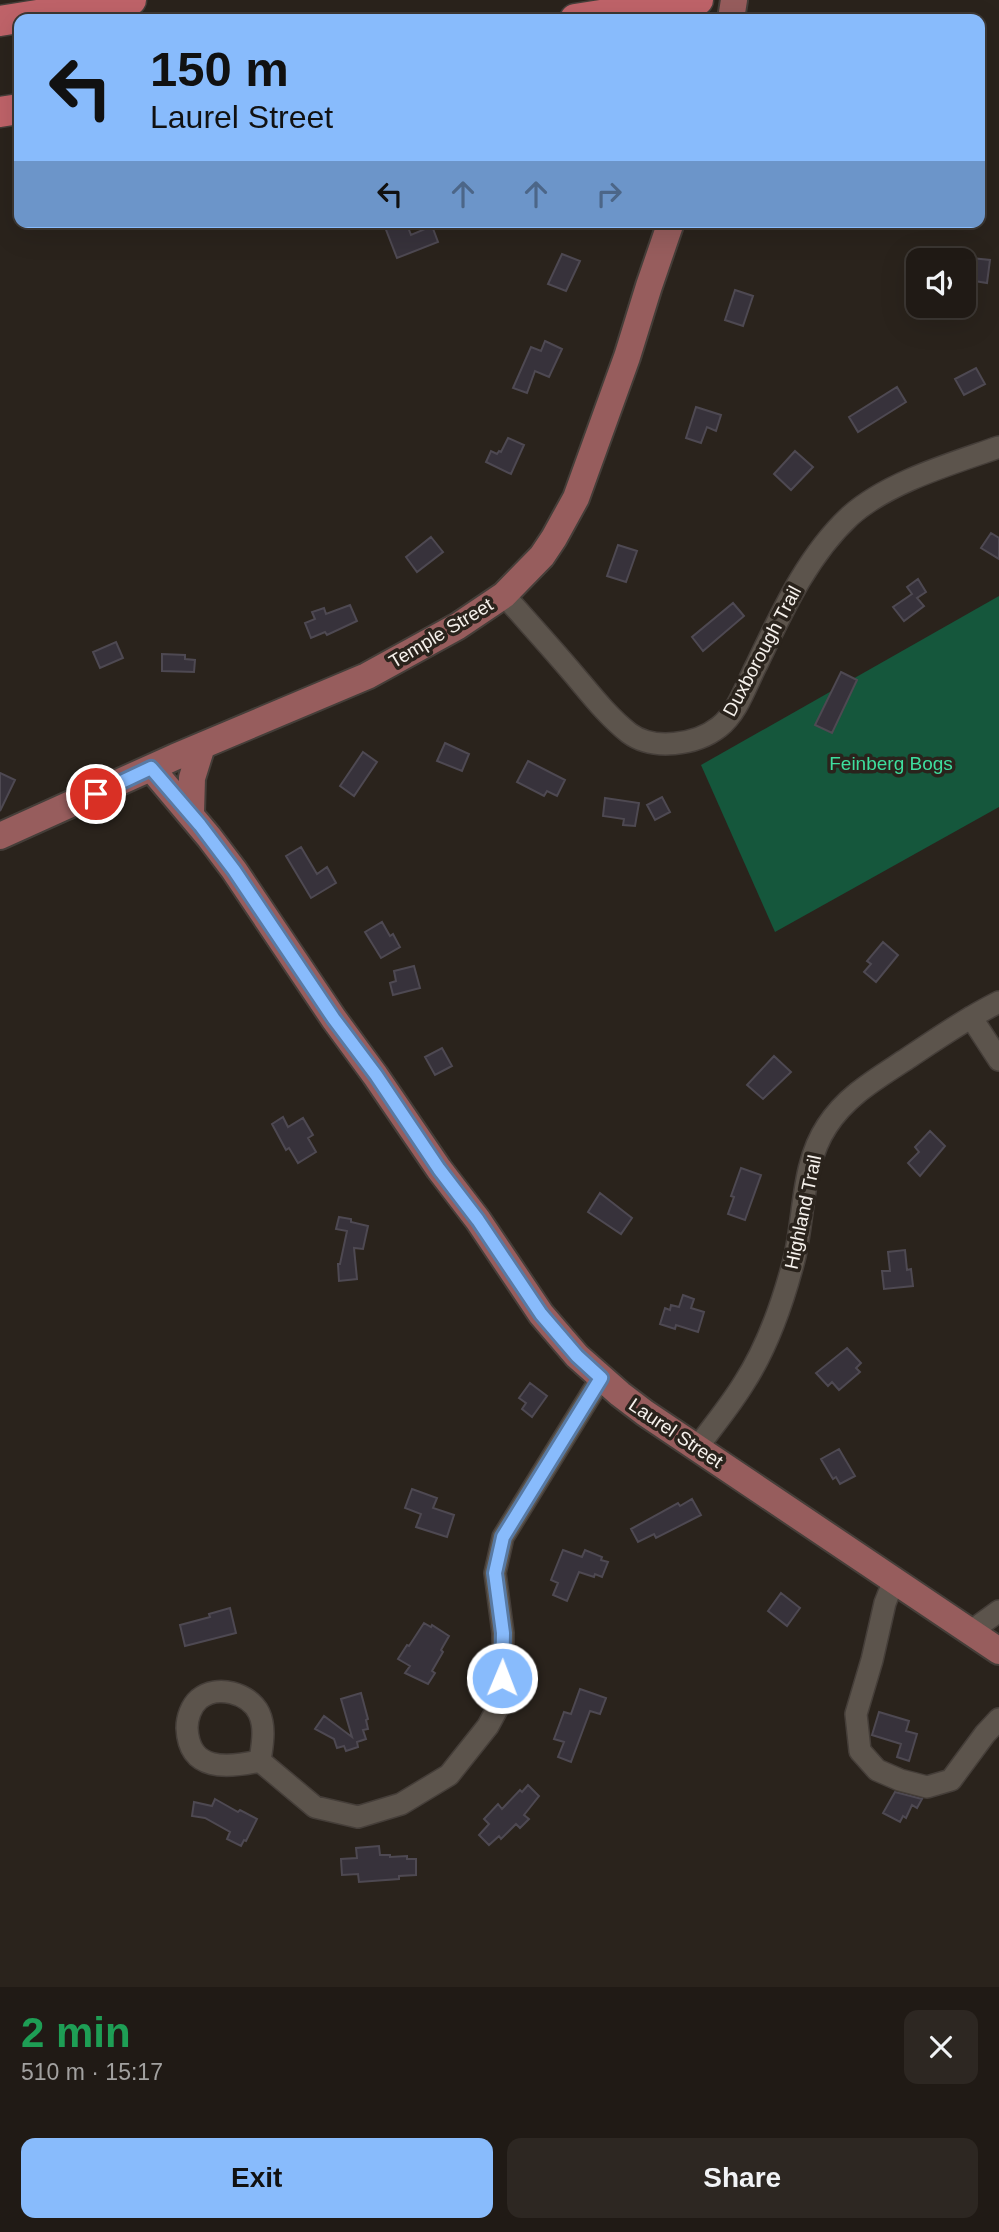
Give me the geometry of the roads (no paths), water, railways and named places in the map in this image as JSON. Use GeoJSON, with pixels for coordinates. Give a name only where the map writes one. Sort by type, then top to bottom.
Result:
{"type":"FeatureCollection","features":[{"type":"Feature","properties":{"kind":"highway"},"geometry":{"type":"LineString","coordinates":[[44,14],[131,0]]}},
{"type":"Feature","properties":{"kind":"highway"},"geometry":{"type":"LineString","coordinates":[[608,14],[698,0]]}},
{"type":"Feature","properties":{"kind":"main road","name":"Temple Street"},"geometry":{"type":"LineString","coordinates":[[0,836],[378,671],[458,626],[504,595],[542,556],[576,498],[628,357],[669,228]]}},
{"type":"Feature","properties":{"kind":"main road"},"geometry":{"type":"LineString","coordinates":[[191,813],[192,778],[202,746]]}},
{"type":"Feature","properties":{"kind":"main road","name":"Laurel Street"},"geometry":{"type":"LineString","coordinates":[[151,768],[191,813],[234,870],[334,1019],[478,1220],[541,1314],[577,1356],[645,1413],[999,1651]]}},
{"type":"Feature","properties":{"kind":"street","name":"Duxborough Trail"},"geometry":{"type":"LineString","coordinates":[[504,595],[629,733],[642,741],[656,744],[687,741],[710,733],[734,710],[799,583],[825,544],[849,518],[880,495],[999,447]]}},
{"type":"Feature","properties":{"kind":"street","name":"Highland Trail"},"geometry":{"type":"LineString","coordinates":[[697,1448],[745,1382],[771,1330],[794,1260],[808,1176],[818,1143],[826,1128],[844,1105],[871,1082],[971,1017],[999,1002]]}},
{"type":"Feature","properties":{"kind":"street"},"geometry":{"type":"LineString","coordinates":[[971,1017],[999,1060]]}},
{"type":"Feature","properties":{"kind":"street"},"geometry":{"type":"LineString","coordinates":[[260,1761],[315,1807],[358,1817],[401,1804],[449,1774],[488,1726],[502,1699],[503,1633],[495,1573],[503,1537],[601,1378]]}},
{"type":"Feature","properties":{"kind":"street"},"geometry":{"type":"LineString","coordinates":[[894,1580],[885,1603],[856,1714],[860,1751],[877,1770],[926,1787],[951,1780],[999,1719]]}},
{"type":"Feature","properties":{"kind":"street"},"geometry":{"type":"LineString","coordinates":[[970,1632],[999,1611]]}},
{"type":"Feature","properties":{"kind":"park label","name":"Feinberg Bogs"},"geometry":{"type":"Point","coordinates":[891,763]}}]}
